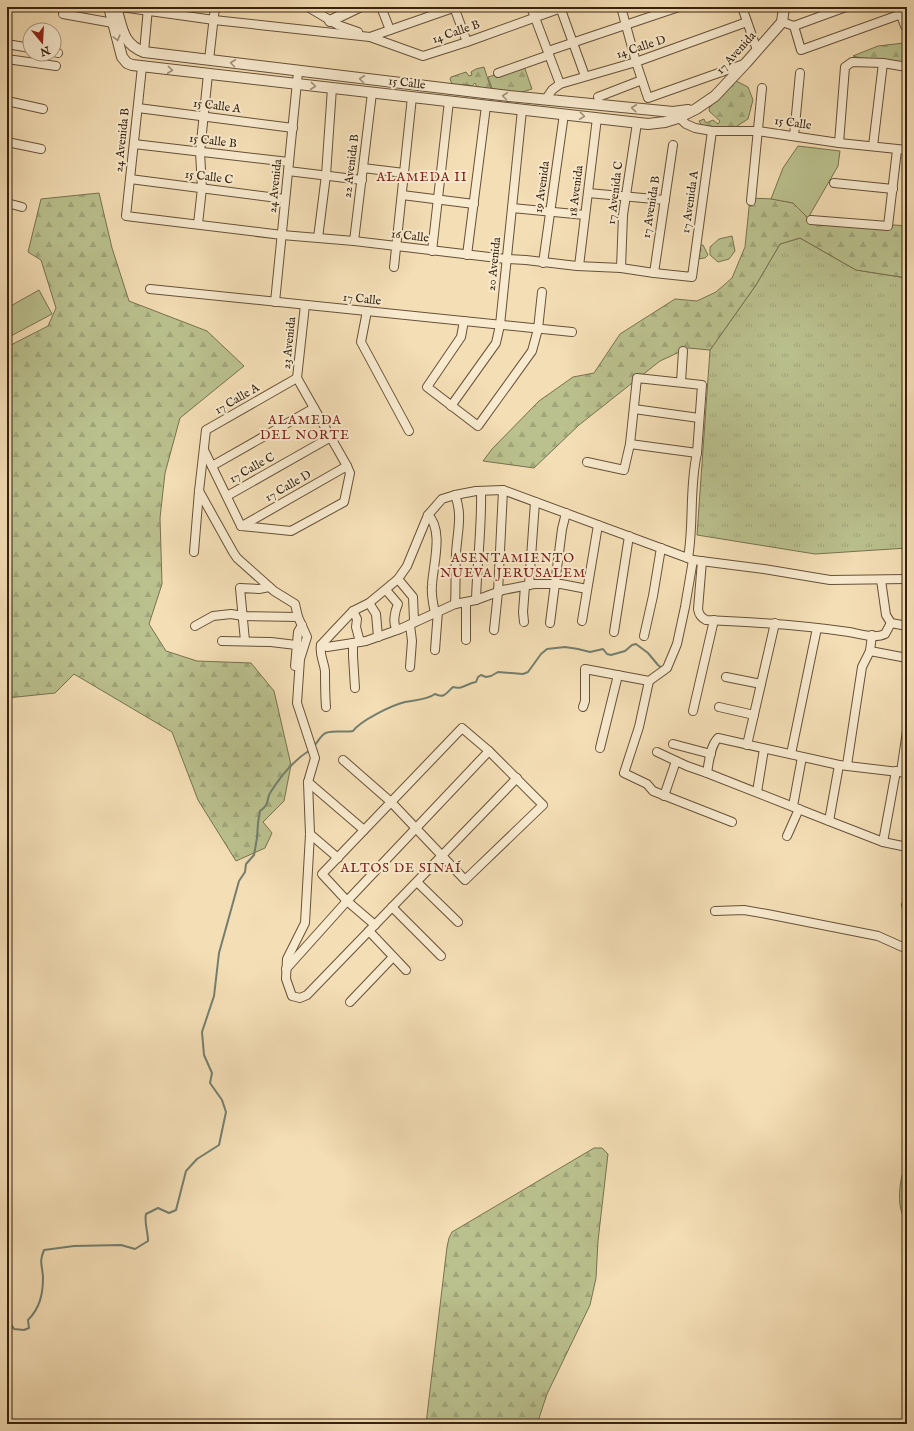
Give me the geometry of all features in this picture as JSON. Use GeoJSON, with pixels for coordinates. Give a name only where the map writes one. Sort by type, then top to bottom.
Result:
{"type":"FeatureCollection","features":[{"type":"Feature","properties":{"kind":"street"},"geometry":{"type":"LineString","coordinates":[[64,14],[113,22],[109,7]]}},
{"type":"Feature","properties":{"kind":"street"},"geometry":{"type":"LineString","coordinates":[[116,7],[126,39],[130,46],[140,51],[148,9]]}},
{"type":"Feature","properties":{"kind":"street"},"geometry":{"type":"LineString","coordinates":[[121,7],[148,9],[214,20],[370,37],[455,7],[467,42]]}},
{"type":"Feature","properties":{"kind":"street"},"geometry":{"type":"LineString","coordinates":[[210,60],[215,7]]}},
{"type":"Feature","properties":{"kind":"street"},"geometry":{"type":"LineString","coordinates":[[308,7],[338,25],[370,37]]}},
{"type":"Feature","properties":{"kind":"street"},"geometry":{"type":"LineString","coordinates":[[330,21],[359,7]]}},
{"type":"Feature","properties":{"kind":"street"},"geometry":{"type":"LineString","coordinates":[[381,7],[390,30]]}},
{"type":"Feature","properties":{"kind":"street"},"geometry":{"type":"LineString","coordinates":[[531,7],[560,84]]}},
{"type":"Feature","properties":{"kind":"street"},"geometry":{"type":"LineString","coordinates":[[562,7],[585,76]]}},
{"type":"Feature","properties":{"kind":"street","name":"14 Calle B"},"geometry":{"type":"LineString","coordinates":[[370,37],[423,56],[467,42],[562,7]]}},
{"type":"Feature","properties":{"kind":"street"},"geometry":{"type":"LineString","coordinates":[[621,7],[636,62],[648,98],[746,64]]}},
{"type":"Feature","properties":{"kind":"street"},"geometry":{"type":"LineString","coordinates":[[498,73],[573,43],[679,7]]}},
{"type":"Feature","properties":{"kind":"street"},"geometry":{"type":"LineString","coordinates":[[742,7],[757,50]]}},
{"type":"Feature","properties":{"kind":"street"},"geometry":{"type":"LineString","coordinates":[[784,7],[782,22],[794,26],[846,7]]}},
{"type":"Feature","properties":{"kind":"street"},"geometry":{"type":"LineString","coordinates":[[794,26],[801,50],[902,11],[905,26],[907,28]]}},
{"type":"Feature","properties":{"kind":"street","name":"15 Calle"},"geometry":{"type":"LineString","coordinates":[[113,22],[122,57],[127,63],[132,65],[637,123],[665,122],[676,115]]}},
{"type":"Feature","properties":{"kind":"street","name":"14 Calle D"},"geometry":{"type":"LineString","coordinates":[[546,99],[552,90],[560,84],[636,62],[748,22]]}},
{"type":"Feature","properties":{"kind":"street","name":"17 Avenida"},"geometry":{"type":"LineString","coordinates":[[676,115],[696,109],[715,96],[746,64],[782,22]]}},
{"type":"Feature","properties":{"kind":"street"},"geometry":{"type":"LineString","coordinates":[[7,44],[22,47]]}},
{"type":"Feature","properties":{"kind":"street","name":"15 Calle"},"geometry":{"type":"LineString","coordinates":[[140,51],[298,72],[546,99],[676,115],[695,128],[712,131],[758,131],[839,143],[907,150]]}},
{"type":"Feature","properties":{"kind":"street"},"geometry":{"type":"LineString","coordinates":[[7,59],[56,66]]}},
{"type":"Feature","properties":{"kind":"street"},"geometry":{"type":"LineString","coordinates":[[839,143],[845,67],[852,62],[883,63],[907,67]]}},
{"type":"Feature","properties":{"kind":"street"},"geometry":{"type":"LineString","coordinates":[[873,146],[883,63]]}},
{"type":"Feature","properties":{"kind":"street","name":"24 Avenida B"},"geometry":{"type":"LineString","coordinates":[[126,216],[142,66]]}},
{"type":"Feature","properties":{"kind":"street","name":"24 Avenida"},"geometry":{"type":"LineString","coordinates":[[275,302],[298,72]]}},
{"type":"Feature","properties":{"kind":"street"},"geometry":{"type":"LineString","coordinates":[[794,136],[800,73]]}},
{"type":"Feature","properties":{"kind":"street"},"geometry":{"type":"LineString","coordinates":[[198,224],[202,188],[200,152],[208,74]]}},
{"type":"Feature","properties":{"kind":"street"},"geometry":{"type":"LineString","coordinates":[[598,97],[642,80]]}},
{"type":"Feature","properties":{"kind":"street"},"geometry":{"type":"LineString","coordinates":[[318,238],[326,175],[332,88]]}},
{"type":"Feature","properties":{"kind":"street"},"geometry":{"type":"LineString","coordinates":[[751,202],[762,88]]}},
{"type":"Feature","properties":{"kind":"street","name":"22 Avenida B"},"geometry":{"type":"LineString","coordinates":[[354,241],[372,92]]}},
{"type":"Feature","properties":{"kind":"street"},"geometry":{"type":"LineString","coordinates":[[394,267],[412,97]]}},
{"type":"Feature","properties":{"kind":"street"},"geometry":{"type":"LineString","coordinates":[[7,101],[43,109]]}},
{"type":"Feature","properties":{"kind":"street"},"geometry":{"type":"LineString","coordinates":[[432,251],[449,101]]}},
{"type":"Feature","properties":{"kind":"street"},"geometry":{"type":"LineString","coordinates":[[468,255],[486,106]]}},
{"type":"Feature","properties":{"kind":"street","name":"15 Calle A"},"geometry":{"type":"LineString","coordinates":[[138,108],[293,128]]}},
{"type":"Feature","properties":{"kind":"street","name":"20 Avenida"},"geometry":{"type":"LineString","coordinates":[[451,406],[496,343],[500,325],[522,110]]}},
{"type":"Feature","properties":{"kind":"street","name":"19 Avenida"},"geometry":{"type":"LineString","coordinates":[[543,263],[564,114]]}},
{"type":"Feature","properties":{"kind":"street","name":"18 Avenida"},"geometry":{"type":"LineString","coordinates":[[579,266],[597,118]]}},
{"type":"Feature","properties":{"kind":"street","name":"17 Avenida C"},"geometry":{"type":"LineString","coordinates":[[621,268],[625,197],[637,123]]}},
{"type":"Feature","properties":{"kind":"street","name":"17 Avenida A"},"geometry":{"type":"LineString","coordinates":[[692,277],[712,131]]}},
{"type":"Feature","properties":{"kind":"street"},"geometry":{"type":"LineString","coordinates":[[7,142],[41,149]]}},
{"type":"Feature","properties":{"kind":"street","name":"15 Calle B"},"geometry":{"type":"LineString","coordinates":[[134,144],[289,162]]}},
{"type":"Feature","properties":{"kind":"street","name":"17 Avenida B"},"geometry":{"type":"LineString","coordinates":[[654,273],[673,145]]}},
{"type":"Feature","properties":{"kind":"street"},"geometry":{"type":"LineString","coordinates":[[811,220],[888,226],[897,150]]}},
{"type":"Feature","properties":{"kind":"street"},"geometry":{"type":"LineString","coordinates":[[363,168],[404,173]]}},
{"type":"Feature","properties":{"kind":"street"},"geometry":{"type":"LineString","coordinates":[[288,171],[362,180]]}},
{"type":"Feature","properties":{"kind":"street","name":"15 Calle C"},"geometry":{"type":"LineString","coordinates":[[130,179],[286,199]]}},
{"type":"Feature","properties":{"kind":"street"},"geometry":{"type":"LineString","coordinates":[[834,183],[893,189]]}},
{"type":"Feature","properties":{"kind":"street"},"geometry":{"type":"LineString","coordinates":[[588,193],[665,200]]}},
{"type":"Feature","properties":{"kind":"street"},"geometry":{"type":"LineString","coordinates":[[402,195],[474,204]]}},
{"type":"Feature","properties":{"kind":"street"},"geometry":{"type":"LineString","coordinates":[[7,203],[22,207]]}},
{"type":"Feature","properties":{"kind":"street"},"geometry":{"type":"LineString","coordinates":[[512,208],[585,215]]}},
{"type":"Feature","properties":{"kind":"street","name":"16 Calle"},"geometry":{"type":"LineString","coordinates":[[126,216],[282,235],[354,241],[543,263],[621,268],[692,277]]}},
{"type":"Feature","properties":{"kind":"street","name":"17 Calle"},"geometry":{"type":"LineString","coordinates":[[150,288],[572,332]]}},
{"type":"Feature","properties":{"kind":"street"},"geometry":{"type":"LineString","coordinates":[[464,321],[461,337],[427,387],[478,426],[532,351],[538,329],[542,292]]}},
{"type":"Feature","properties":{"kind":"street","name":"23 Avenida"},"geometry":{"type":"LineString","coordinates":[[305,305],[297,378],[347,466]]}},
{"type":"Feature","properties":{"kind":"street"},"geometry":{"type":"LineString","coordinates":[[366,311],[361,342],[409,431]]}},
{"type":"Feature","properties":{"kind":"street"},"geometry":{"type":"LineString","coordinates":[[681,382],[683,351]]}},
{"type":"Feature","properties":{"kind":"street","name":"17 Calle A"},"geometry":{"type":"LineString","coordinates":[[204,449],[206,430],[297,378]]}},
{"type":"Feature","properties":{"kind":"street"},"geometry":{"type":"LineString","coordinates":[[587,462],[624,470],[630,444],[637,378],[702,385],[698,453],[695,463],[693,490],[690,548],[691,559],[685,607],[677,644],[667,668],[649,681],[639,727],[624,773],[646,784],[653,792],[732,822]]}},
{"type":"Feature","properties":{"kind":"street"},"geometry":{"type":"LineString","coordinates":[[212,466],[314,408]]}},
{"type":"Feature","properties":{"kind":"street"},"geometry":{"type":"LineString","coordinates":[[634,410],[699,418]]}},
{"type":"Feature","properties":{"kind":"street","name":"17 Calle C"},"geometry":{"type":"LineString","coordinates":[[227,496],[331,437]]}},
{"type":"Feature","properties":{"kind":"street"},"geometry":{"type":"LineString","coordinates":[[630,444],[698,453]]}},
{"type":"Feature","properties":{"kind":"street"},"geometry":{"type":"LineString","coordinates":[[204,449],[242,526],[292,531],[344,502],[350,473],[347,466]]}},
{"type":"Feature","properties":{"kind":"street"},"geometry":{"type":"LineString","coordinates":[[194,552],[204,449]]}},
{"type":"Feature","properties":{"kind":"street","name":"17 Calle D"},"geometry":{"type":"LineString","coordinates":[[242,526],[347,466]]}},
{"type":"Feature","properties":{"kind":"street"},"geometry":{"type":"LineString","coordinates":[[494,630],[498,592],[503,490]]}},
{"type":"Feature","properties":{"kind":"street"},"geometry":{"type":"LineString","coordinates":[[326,707],[324,692],[325,670],[321,646],[334,630],[353,611],[386,590],[398,579],[407,566],[428,515],[442,499],[455,495],[476,491],[503,490],[691,559],[764,569],[825,580],[907,579]]}},
{"type":"Feature","properties":{"kind":"street"},"geometry":{"type":"LineString","coordinates":[[199,491],[232,552],[269,587],[295,604],[298,617],[307,637],[300,659],[297,703],[315,758],[308,782],[310,834],[305,923],[287,959],[286,969],[286,979],[292,996],[300,998],[307,996],[517,778]]}},
{"type":"Feature","properties":{"kind":"street"},"geometry":{"type":"LineString","coordinates":[[476,600],[482,509],[481,491]]}},
{"type":"Feature","properties":{"kind":"street"},"geometry":{"type":"LineString","coordinates":[[455,495],[460,520],[456,554],[455,604]]}},
{"type":"Feature","properties":{"kind":"street"},"geometry":{"type":"LineString","coordinates":[[524,622],[523,612],[535,502]]}},
{"type":"Feature","properties":{"kind":"street"},"geometry":{"type":"LineString","coordinates":[[550,623],[562,529],[566,513]]}},
{"type":"Feature","properties":{"kind":"street"},"geometry":{"type":"LineString","coordinates":[[428,515],[433,519],[436,529],[436,555],[432,587],[436,612],[435,650]]}},
{"type":"Feature","properties":{"kind":"street"},"geometry":{"type":"LineString","coordinates":[[582,621],[598,525]]}},
{"type":"Feature","properties":{"kind":"street"},"geometry":{"type":"LineString","coordinates":[[614,632],[629,536]]}},
{"type":"Feature","properties":{"kind":"street"},"geometry":{"type":"LineString","coordinates":[[644,636],[653,596],[661,548]]}},
{"type":"Feature","properties":{"kind":"street"},"geometry":{"type":"LineString","coordinates":[[702,561],[698,609],[701,617],[706,620],[775,623],[872,636],[882,636],[885,634],[891,623]]}},
{"type":"Feature","properties":{"kind":"street"},"geometry":{"type":"LineString","coordinates":[[398,579],[413,597],[414,620],[410,667]]}},
{"type":"Feature","properties":{"kind":"street"},"geometry":{"type":"LineString","coordinates":[[881,580],[886,615],[891,623],[907,626]]}},
{"type":"Feature","properties":{"kind":"street"},"geometry":{"type":"LineString","coordinates":[[321,646],[327,647],[357,643],[378,637],[413,624],[455,604],[476,600],[498,592],[527,586],[554,584],[587,589]]}},
{"type":"Feature","properties":{"kind":"street"},"geometry":{"type":"LineString","coordinates":[[245,641],[240,588],[259,589],[269,587]]}},
{"type":"Feature","properties":{"kind":"street"},"geometry":{"type":"LineString","coordinates":[[386,590],[398,604],[394,621],[395,628],[397,630]]}},
{"type":"Feature","properties":{"kind":"street"},"geometry":{"type":"LineString","coordinates":[[369,602],[376,614],[378,637]]}},
{"type":"Feature","properties":{"kind":"street"},"geometry":{"type":"LineString","coordinates":[[466,602],[466,640]]}},
{"type":"Feature","properties":{"kind":"street"},"geometry":{"type":"LineString","coordinates":[[353,611],[357,620],[357,643],[353,661],[355,688]]}},
{"type":"Feature","properties":{"kind":"street"},"geometry":{"type":"LineString","coordinates":[[196,626],[213,616],[231,614],[243,616],[298,617]]}},
{"type":"Feature","properties":{"kind":"street"},"geometry":{"type":"LineString","coordinates":[[693,711],[714,620]]}},
{"type":"Feature","properties":{"kind":"street"},"geometry":{"type":"LineString","coordinates":[[747,745],[775,623]]}},
{"type":"Feature","properties":{"kind":"street"},"geometry":{"type":"LineString","coordinates":[[791,754],[817,628]]}},
{"type":"Feature","properties":{"kind":"street"},"geometry":{"type":"LineString","coordinates":[[300,673],[295,674],[296,645],[298,632],[303,629]]}},
{"type":"Feature","properties":{"kind":"street"},"geometry":{"type":"LineString","coordinates":[[829,821],[843,765],[862,667],[870,651],[872,636]]}},
{"type":"Feature","properties":{"kind":"street"},"geometry":{"type":"LineString","coordinates":[[222,642],[245,641],[296,645]]}},
{"type":"Feature","properties":{"kind":"street"},"geometry":{"type":"LineString","coordinates":[[870,651],[907,658]]}},
{"type":"Feature","properties":{"kind":"street"},"geometry":{"type":"LineString","coordinates":[[583,708],[585,701],[585,669],[649,681]]}},
{"type":"Feature","properties":{"kind":"street"},"geometry":{"type":"LineString","coordinates":[[600,748],[618,675]]}},
{"type":"Feature","properties":{"kind":"street"},"geometry":{"type":"LineString","coordinates":[[726,677],[761,684]]}},
{"type":"Feature","properties":{"kind":"street"},"geometry":{"type":"LineString","coordinates":[[719,707],[754,715]]}},
{"type":"Feature","properties":{"kind":"street"},"geometry":{"type":"LineString","coordinates":[[343,760],[391,802],[465,880],[543,805],[489,751],[462,728],[391,802],[364,830],[338,858],[322,874],[372,928],[393,957],[406,970]]}},
{"type":"Feature","properties":{"kind":"street"},"geometry":{"type":"LineString","coordinates":[[883,842],[901,772],[907,731]]}},
{"type":"Feature","properties":{"kind":"street"},"geometry":{"type":"LineString","coordinates":[[707,773],[715,741],[718,738],[843,765],[901,772]]}},
{"type":"Feature","properties":{"kind":"street"},"geometry":{"type":"LineString","coordinates":[[673,744],[711,754]]}},
{"type":"Feature","properties":{"kind":"street"},"geometry":{"type":"LineString","coordinates":[[756,792],[764,748]]}},
{"type":"Feature","properties":{"kind":"street"},"geometry":{"type":"LineString","coordinates":[[286,969],[347,901],[489,751]]}},
{"type":"Feature","properties":{"kind":"street"},"geometry":{"type":"LineString","coordinates":[[657,752],[676,761],[883,842],[907,847]]}},
{"type":"Feature","properties":{"kind":"street"},"geometry":{"type":"LineString","coordinates":[[787,836],[796,808],[802,757]]}},
{"type":"Feature","properties":{"kind":"street"},"geometry":{"type":"LineString","coordinates":[[664,796],[676,761]]}},
{"type":"Feature","properties":{"kind":"street"},"geometry":{"type":"LineString","coordinates":[[308,782],[364,830]]}},
{"type":"Feature","properties":{"kind":"street"},"geometry":{"type":"LineString","coordinates":[[310,834],[338,858]]}},
{"type":"Feature","properties":{"kind":"street"},"geometry":{"type":"LineString","coordinates":[[417,882],[458,922]]}},
{"type":"Feature","properties":{"kind":"street"},"geometry":{"type":"LineString","coordinates":[[392,907],[441,956]]}},
{"type":"Feature","properties":{"kind":"street"},"geometry":{"type":"LineString","coordinates":[[716,911],[744,910],[878,936],[907,949]]}},
{"type":"Feature","properties":{"kind":"street"},"geometry":{"type":"LineString","coordinates":[[350,1002],[393,957]]}},
{"type":"Feature","properties":{"kind":"green space"},"geometry":{"type":"Polygon","coordinates":[[[907,43],[907,69],[853,56],[878,46],[907,43]]]}},
{"type":"Feature","properties":{"kind":"green space"},"geometry":{"type":"Polygon","coordinates":[[[524,66],[532,89],[509,96],[494,94],[488,77],[524,66]]]}},
{"type":"Feature","properties":{"kind":"green space"},"geometry":{"type":"Polygon","coordinates":[[[484,67],[491,89],[477,87],[475,83],[472,86],[452,84],[450,79],[451,77],[466,72],[469,76],[472,75],[471,72],[476,69],[484,67]]]}},
{"type":"Feature","properties":{"kind":"green space"},"geometry":{"type":"Polygon","coordinates":[[[736,81],[748,87],[753,100],[748,119],[734,128],[703,128],[699,121],[704,119],[706,123],[713,120],[718,124],[720,121],[709,111],[710,104],[736,81]]]}},
{"type":"Feature","properties":{"kind":"green space"},"geometry":{"type":"Polygon","coordinates":[[[798,146],[840,151],[838,166],[808,218],[793,203],[771,199],[783,168],[798,146]]]}},
{"type":"Feature","properties":{"kind":"green space"},"geometry":{"type":"Polygon","coordinates":[[[99,193],[112,248],[129,301],[207,331],[244,366],[180,418],[165,473],[160,518],[162,584],[149,624],[166,651],[197,661],[251,663],[274,691],[291,765],[284,801],[263,822],[272,833],[265,848],[236,861],[198,800],[172,732],[74,674],[55,693],[7,698],[7,347],[48,326],[56,308],[41,260],[28,252],[41,199],[99,193]]]}},
{"type":"Feature","properties":{"kind":"green space"},"geometry":{"type":"Polygon","coordinates":[[[750,198],[773,199],[793,203],[808,218],[907,226],[907,278],[856,270],[800,238],[780,244],[756,285],[710,350],[688,348],[660,361],[579,425],[534,468],[483,461],[492,449],[539,401],[573,377],[594,373],[620,334],[675,299],[697,301],[716,292],[732,278],[745,247],[750,198]]]}},
{"type":"Feature","properties":{"kind":"green space"},"geometry":{"type":"Polygon","coordinates":[[[732,236],[735,251],[729,259],[718,262],[710,255],[710,247],[719,239],[732,236]]]}},
{"type":"Feature","properties":{"kind":"green space"},"geometry":{"type":"Polygon","coordinates":[[[800,238],[856,270],[907,278],[907,548],[815,554],[697,535],[710,350],[756,285],[780,244],[800,238]]]}},
{"type":"Feature","properties":{"kind":"green space"},"geometry":{"type":"Polygon","coordinates":[[[700,245],[703,245],[708,255],[705,258],[697,259],[697,254],[701,251],[700,245]]]}},
{"type":"Feature","properties":{"kind":"green space"},"geometry":{"type":"Polygon","coordinates":[[[39,290],[52,314],[9,337],[7,335],[7,308],[39,290]]]}},
{"type":"Feature","properties":{"kind":"green space"},"geometry":{"type":"Polygon","coordinates":[[[594,1148],[602,1148],[608,1154],[598,1241],[596,1278],[590,1305],[547,1394],[537,1424],[426,1424],[447,1247],[452,1232],[594,1148]]]}},
{"type":"Feature","properties":{"kind":"green space"},"geometry":{"type":"Polygon","coordinates":[[[907,1159],[907,1229],[901,1208],[900,1193],[901,1181],[907,1159]]]}},
{"type":"Feature","properties":{"kind":"waterway"},"geometry":{"type":"LineString","coordinates":[[313,747],[324,734],[333,731],[353,731],[369,718],[392,706],[405,702],[425,699],[435,694],[441,696],[444,695],[453,687],[460,688],[476,682],[478,677],[481,675],[486,677],[498,672],[523,674],[528,672],[541,654],[547,649],[565,647],[590,652],[603,649],[607,654],[611,655],[625,651],[632,645],[636,644],[648,653],[662,668]]}},
{"type":"Feature","properties":{"kind":"waterway"},"geometry":{"type":"LineString","coordinates":[[7,1318],[14,1329],[24,1330],[29,1328],[28,1320],[38,1306],[41,1295],[43,1277],[41,1260],[44,1250],[74,1246],[121,1245],[135,1249],[148,1241],[145,1221],[146,1214],[158,1208],[169,1213],[176,1210],[186,1171],[197,1159],[219,1145],[226,1112],[222,1100],[210,1083],[212,1073],[204,1055],[202,1032],[214,996],[219,953],[239,881],[245,872],[246,864],[254,855],[260,811],[267,804],[269,795],[278,781],[298,759],[310,750]]}},
{"type":"Feature","properties":{"kind":"district","name":"ALAMEDA II"},"geometry":{"type":"Point","coordinates":[422,177]}},
{"type":"Feature","properties":{"kind":"district","name":"ALAMEDA DEL NORTE"},"geometry":{"type":"Point","coordinates":[305,428]}},
{"type":"Feature","properties":{"kind":"district","name":"ASENTAMIENTO NUEVA JERUSALEM"},"geometry":{"type":"Point","coordinates":[513,566]}},
{"type":"Feature","properties":{"kind":"district","name":"ALTOS DE SINAÍ"},"geometry":{"type":"Point","coordinates":[401,868]}}]}
